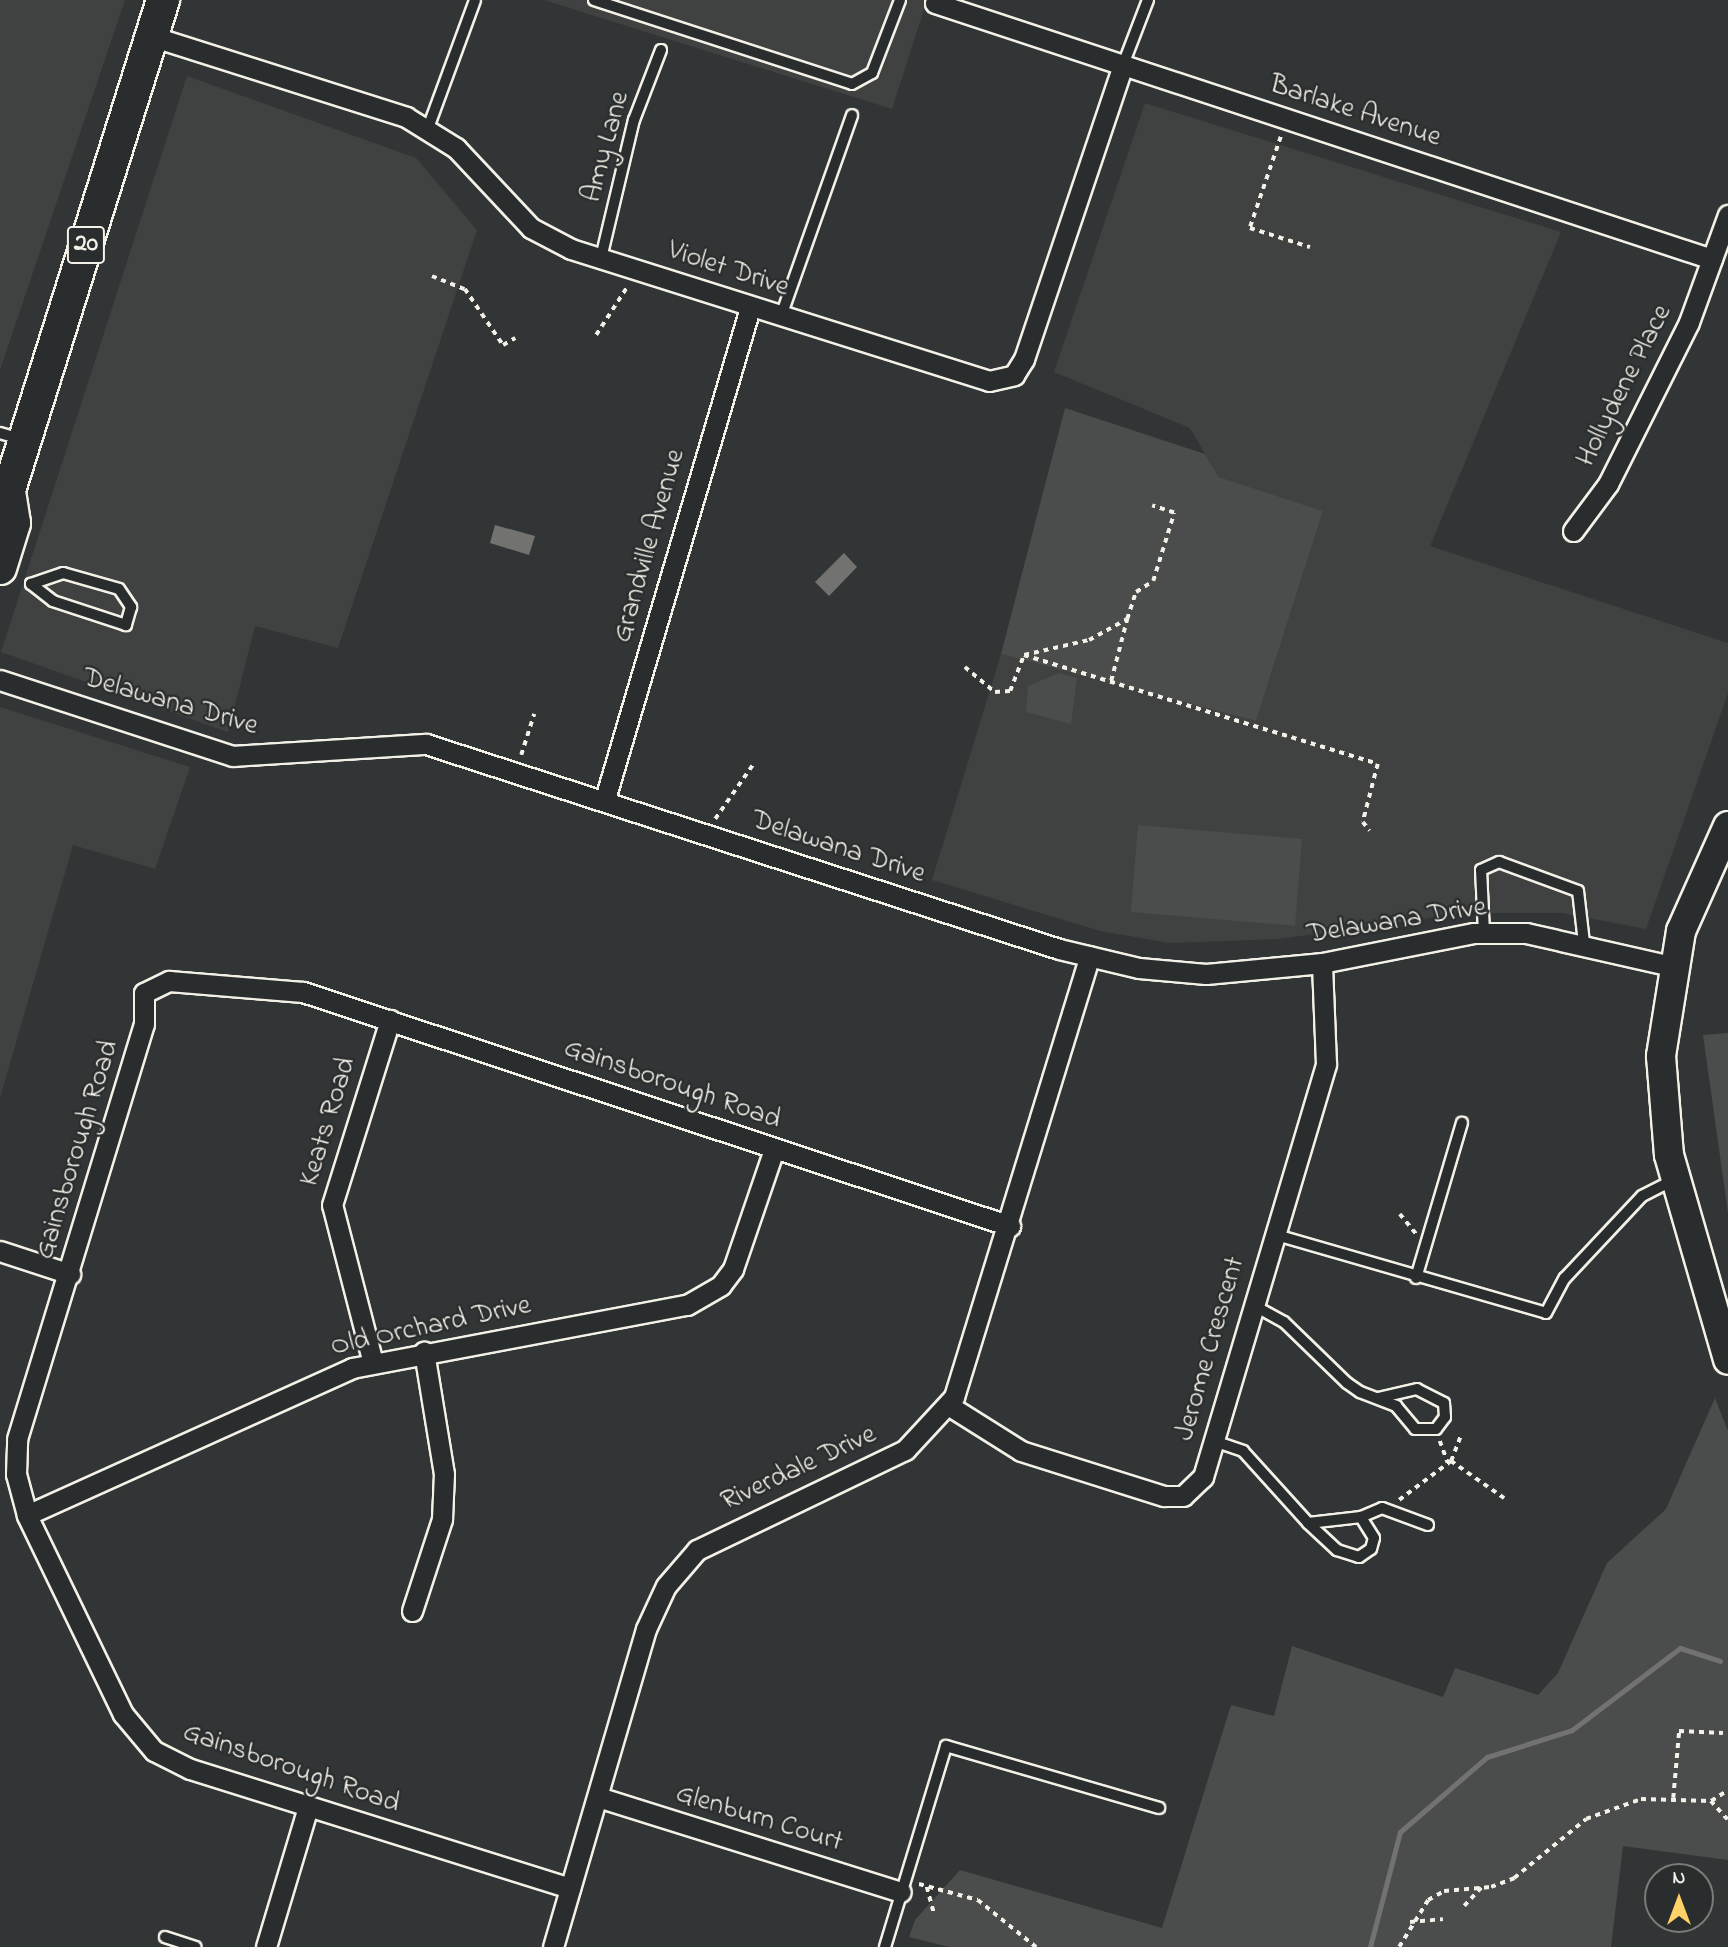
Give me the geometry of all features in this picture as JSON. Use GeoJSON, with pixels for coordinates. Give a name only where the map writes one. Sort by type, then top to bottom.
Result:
{"type":"FeatureCollection","features":[{"type":"Feature","properties":{"kind":"main road","name":"20"},"geometry":{"type":"LineString","coordinates":[[0,568],[15,523],[4,495],[12,437],[163,0]]}},
{"type":"Feature","properties":{"kind":"street","name":"Barlake Avenue"},"geometry":{"type":"LineString","coordinates":[[935,3],[1712,259]]}},
{"type":"Feature","properties":{"kind":"street","name":"Violet Drive"},"geometry":{"type":"LineString","coordinates":[[151,36],[428,128],[456,148],[531,228],[601,258],[750,308],[989,381],[1014,375],[1123,65]]}},
{"type":"Feature","properties":{"kind":"street"},"geometry":{"type":"LineString","coordinates":[[1712,259],[1728,215]]}},
{"type":"Feature","properties":{"kind":"street","name":"Hollydene Place"},"geometry":{"type":"LineString","coordinates":[[1573,531],[1608,484],[1689,322],[1712,259]]}},
{"type":"Feature","properties":{"kind":"street","name":"Grandville Avenue"},"geometry":{"type":"LineString","coordinates":[[605,799],[750,308]]}},
{"type":"Feature","properties":{"kind":"street","name":"Delawana Drive"},"geometry":{"type":"LineString","coordinates":[[0,680],[233,756],[426,744],[1090,956],[1206,974],[1322,962],[1484,933],[1584,943],[1671,966]]}},
{"type":"Feature","properties":{"kind":"street"},"geometry":{"type":"LineString","coordinates":[[1728,826],[1671,966],[1661,1056],[1674,1179],[1728,1360]]}},
{"type":"Feature","properties":{"kind":"street","name":"Riverdale Drive"},"geometry":{"type":"LineString","coordinates":[[552,1947],[601,1798],[646,1629],[685,1561],[905,1450],[948,1405],[1010,1226],[1090,956]]}},
{"type":"Feature","properties":{"kind":"street","name":"Jerome Crescent"},"geometry":{"type":"LineString","coordinates":[[948,1405],[1021,1451],[1164,1496],[1183,1496],[1203,1477],[1273,1234],[1326,1064],[1322,962]]}},
{"type":"Feature","properties":{"kind":"street","name":"Gainsborough Road"},"geometry":{"type":"LineString","coordinates":[[570,1888],[190,1769],[154,1751],[123,1714],[27,1515],[16,1474],[18,1439],[144,1024],[144,993],[154,983],[303,992],[1010,1226]]}},
{"type":"Feature","properties":{"kind":"street","name":"Keats Road"},"geometry":{"type":"LineString","coordinates":[[373,1363],[332,1205],[390,1020]]}},
{"type":"Feature","properties":{"kind":"street","name":"Old Orchard Drive"},"geometry":{"type":"LineString","coordinates":[[27,1515],[328,1376],[424,1352],[687,1306],[703,1297],[733,1269],[774,1149]]}},
{"type":"Feature","properties":{"kind":"street"},"geometry":{"type":"LineString","coordinates":[[0,1251],[70,1273]]}},
{"type":"Feature","properties":{"kind":"street"},"geometry":{"type":"LineString","coordinates":[[412,1611],[442,1519],[444,1474],[424,1352]]}},
{"type":"Feature","properties":{"kind":"street","name":"Glenburn Court"},"geometry":{"type":"LineString","coordinates":[[601,1798],[901,1892]]}},
{"type":"Feature","properties":{"kind":"street"},"geometry":{"type":"LineString","coordinates":[[266,1947],[308,1807]]}},
{"type":"Feature","properties":{"kind":"lane"},"geometry":{"type":"LineString","coordinates":[[428,128],[475,0]]}},
{"type":"Feature","properties":{"kind":"lane"},"geometry":{"type":"LineString","coordinates":[[594,0],[852,84],[872,73],[901,0]]}},
{"type":"Feature","properties":{"kind":"lane"},"geometry":{"type":"LineString","coordinates":[[1123,65],[1148,0]]}},
{"type":"Feature","properties":{"kind":"lane","name":"Amy Lane"},"geometry":{"type":"LineString","coordinates":[[601,258],[634,120],[661,50]]}},
{"type":"Feature","properties":{"kind":"lane"},"geometry":{"type":"LineString","coordinates":[[781,317],[852,115]]}},
{"type":"Feature","properties":{"kind":"lane"},"geometry":{"type":"LineString","coordinates":[[63,573],[119,589],[131,607],[127,625],[41,596],[31,583],[63,573]]}},
{"type":"Feature","properties":{"kind":"lane"},"geometry":{"type":"LineString","coordinates":[[1484,933],[1481,870],[1499,862],[1578,891],[1584,943]]}},
{"type":"Feature","properties":{"kind":"lane"},"geometry":{"type":"LineString","coordinates":[[1416,1278],[1462,1123]]}},
{"type":"Feature","properties":{"kind":"lane"},"geometry":{"type":"LineString","coordinates":[[1273,1234],[1416,1278],[1546,1313],[1565,1278],[1642,1196],[1674,1179]]}},
{"type":"Feature","properties":{"kind":"lane"},"geometry":{"type":"LineString","coordinates":[[1252,1305],[1284,1322],[1347,1383],[1378,1398],[1396,1406],[1415,1429],[1436,1429],[1446,1410],[1434,1394],[1409,1390],[1378,1398]]}},
{"type":"Feature","properties":{"kind":"lane"},"geometry":{"type":"LineString","coordinates":[[1214,1441],[1243,1451],[1337,1550],[1359,1557],[1371,1549],[1374,1538],[1361,1517]]}},
{"type":"Feature","properties":{"kind":"lane"},"geometry":{"type":"LineString","coordinates":[[1308,1522],[1361,1517],[1386,1509],[1428,1525]]}},
{"type":"Feature","properties":{"kind":"lane"},"geometry":{"type":"LineString","coordinates":[[885,1947],[946,1746],[1159,1808]]}},
{"type":"Feature","properties":{"kind":"lane"},"geometry":{"type":"LineString","coordinates":[[165,1937],[195,1947]]}},
{"type":"Feature","properties":{"kind":"path"},"geometry":{"type":"LineString","coordinates":[[1287,119],[1251,228],[1310,247]]}},
{"type":"Feature","properties":{"kind":"path"},"geometry":{"type":"LineString","coordinates":[[596,335],[638,270]]}},
{"type":"Feature","properties":{"kind":"path"},"geometry":{"type":"LineString","coordinates":[[432,276],[465,289],[503,345],[515,338]]}},
{"type":"Feature","properties":{"kind":"path"},"geometry":{"type":"LineString","coordinates":[[1111,681],[1136,592],[1153,581],[1174,513],[1152,506]]}},
{"type":"Feature","properties":{"kind":"path"},"geometry":{"type":"LineString","coordinates":[[1024,655],[1089,640],[1127,619]]}},
{"type":"Feature","properties":{"kind":"path"},"geometry":{"type":"LineString","coordinates":[[965,667],[995,692],[1010,691],[1024,655]]}},
{"type":"Feature","properties":{"kind":"path"},"geometry":{"type":"LineString","coordinates":[[1024,655],[1378,764],[1363,822],[1370,831]]}},
{"type":"Feature","properties":{"kind":"path"},"geometry":{"type":"LineString","coordinates":[[516,771],[534,714]]}},
{"type":"Feature","properties":{"kind":"path"},"geometry":{"type":"LineString","coordinates":[[705,834],[754,763]]}},
{"type":"Feature","properties":{"kind":"path"},"geometry":{"type":"LineString","coordinates":[[1400,1214],[1426,1244]]}},
{"type":"Feature","properties":{"kind":"path"},"geometry":{"type":"LineString","coordinates":[[1436,1429],[1450,1462],[1504,1498]]}},
{"type":"Feature","properties":{"kind":"path"},"geometry":{"type":"LineString","coordinates":[[1386,1509],[1450,1462],[1460,1437]]}},
{"type":"Feature","properties":{"kind":"path"},"geometry":{"type":"LineString","coordinates":[[1674,1798],[1679,1731],[1723,1733]]}},
{"type":"Feature","properties":{"kind":"path"},"geometry":{"type":"LineString","coordinates":[[1399,1947],[1410,1922],[1444,1891],[1482,1887],[1514,1878],[1586,1818],[1641,1799],[1711,1801],[1728,1790]]}},
{"type":"Feature","properties":{"kind":"path"},"geometry":{"type":"LineString","coordinates":[[1711,1801],[1728,1820]]}},
{"type":"Feature","properties":{"kind":"path"},"geometry":{"type":"LineString","coordinates":[[901,1892],[912,1881],[978,1900],[1036,1947]]}},
{"type":"Feature","properties":{"kind":"path"},"geometry":{"type":"LineString","coordinates":[[927,1887],[934,1914]]}},
{"type":"Feature","properties":{"kind":"path"},"geometry":{"type":"LineString","coordinates":[[1464,1906],[1482,1887]]}},
{"type":"Feature","properties":{"kind":"path"},"geometry":{"type":"LineString","coordinates":[[1410,1922],[1443,1919]]}},
{"type":"Feature","properties":{"kind":"shaded area"},"geometry":{"type":"Polygon","coordinates":[[[0,0],[125,0],[0,370],[0,0]]]}},
{"type":"Feature","properties":{"kind":"shaded area"},"geometry":{"type":"Polygon","coordinates":[[[544,0],[927,0],[892,109],[544,0]]]}},
{"type":"Feature","properties":{"kind":"shaded area"},"geometry":{"type":"Polygon","coordinates":[[[187,76],[416,158],[477,230],[338,648],[255,626],[228,732],[1,652],[187,76]]]}},
{"type":"Feature","properties":{"kind":"shaded area"},"geometry":{"type":"Polygon","coordinates":[[[1145,103],[1561,232],[1430,546],[1728,643],[1728,693],[1646,929],[1562,913],[1465,913],[1279,939],[1170,943],[1100,931],[932,880],[1001,654],[1256,721],[1323,511],[1219,477],[1190,428],[1054,372],[1145,103]]]}},
{"type":"Feature","properties":{"kind":"shaded area"},"geometry":{"type":"Polygon","coordinates":[[[1065,408],[1205,454],[1219,477],[1323,511],[1256,721],[1001,654],[1065,408]]]}},
{"type":"Feature","properties":{"kind":"shaded area"},"geometry":{"type":"Polygon","coordinates":[[[495,525],[535,536],[529,555],[490,543],[495,525]]]}},
{"type":"Feature","properties":{"kind":"shaded area"},"geometry":{"type":"Polygon","coordinates":[[[844,553],[857,567],[829,596],[815,582],[844,553]]]}},
{"type":"Feature","properties":{"kind":"shaded area"},"geometry":{"type":"Polygon","coordinates":[[[1059,673],[1077,678],[1071,724],[1026,712],[1028,686],[1059,673]]]}},
{"type":"Feature","properties":{"kind":"shaded area"},"geometry":{"type":"Polygon","coordinates":[[[0,707],[190,767],[155,869],[73,845],[0,1098],[0,707]]]}},
{"type":"Feature","properties":{"kind":"shaded area"},"geometry":{"type":"Polygon","coordinates":[[[1138,825],[1302,839],[1295,926],[1131,912],[1138,825]]]}},
{"type":"Feature","properties":{"kind":"shaded area"},"geometry":{"type":"Polygon","coordinates":[[[1728,1033],[1728,1213],[1703,1035],[1728,1033]]]}},
{"type":"Feature","properties":{"kind":"shaded area"},"geometry":{"type":"Polygon","coordinates":[[[1715,1398],[1728,1431],[1728,1860],[1623,1846],[1611,1947],[949,1947],[909,1937],[915,1920],[960,1870],[1162,1928],[1231,1705],[1274,1716],[1292,1646],[1443,1697],[1455,1668],[1538,1695],[1558,1673],[1607,1563],[1666,1509],[1715,1398]]]}},
{"type":"Feature","properties":{"kind":"waterway"},"geometry":{"type":"LineString","coordinates":[[1370,1947],[1400,1832],[1487,1757],[1572,1730],[1680,1648],[1720,1661]]}}]}
